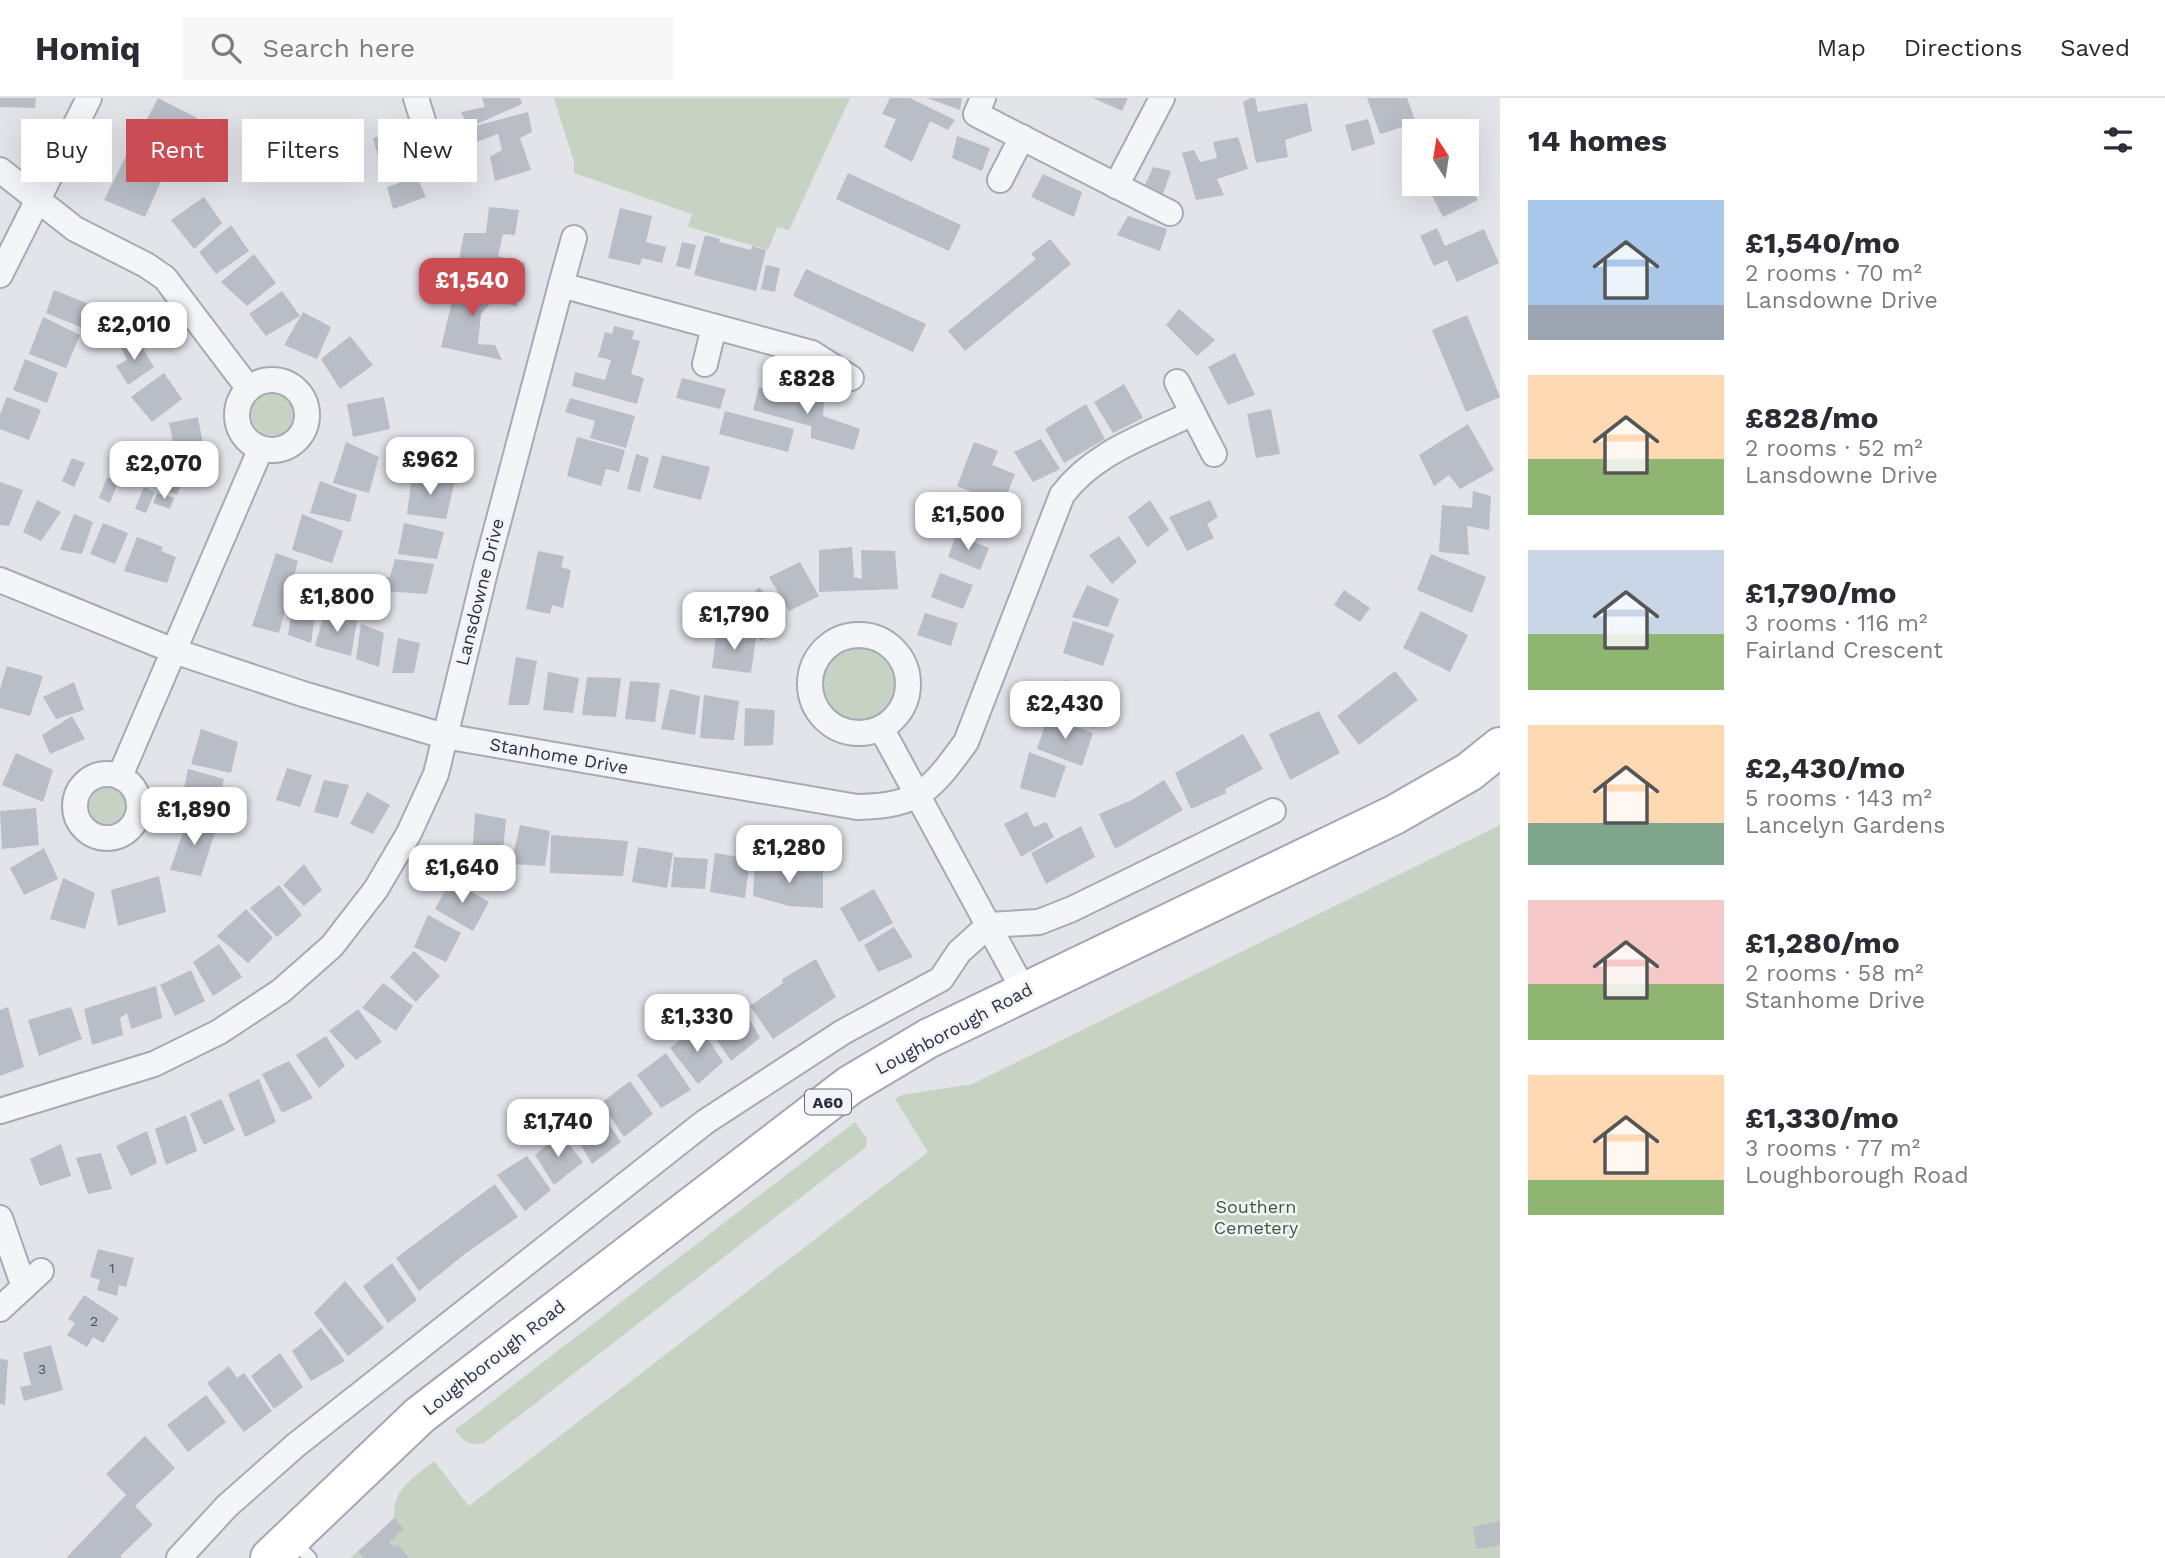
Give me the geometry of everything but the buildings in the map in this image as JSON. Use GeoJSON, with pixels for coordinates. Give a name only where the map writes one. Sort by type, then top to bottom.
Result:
{"type":"FeatureCollection","features":[{"type":"Feature","properties":{"kind":"main road","name":"Loughborough Road"},"geometry":{"type":"LineString","coordinates":[[290,1551],[420,1415],[850,1086],[929,1038],[1394,815],[1469,772],[1500,747]]}},
{"type":"Feature","properties":{"kind":"street"},"geometry":{"type":"LineString","coordinates":[[0,275],[89,98]]}},
{"type":"Feature","properties":{"kind":"street"},"geometry":{"type":"LineString","coordinates":[[416,98],[422,119]]}},
{"type":"Feature","properties":{"kind":"street"},"geometry":{"type":"LineString","coordinates":[[983,98],[976,114],[1170,213]]}},
{"type":"Feature","properties":{"kind":"street"},"geometry":{"type":"LineString","coordinates":[[1116,186],[1162,98]]}},
{"type":"Feature","properties":{"kind":"street"},"geometry":{"type":"LineString","coordinates":[[1000,180],[1022,137]]}},
{"type":"Feature","properties":{"kind":"street"},"geometry":{"type":"LineString","coordinates":[[0,170],[75,229],[146,265],[165,278],[249,389]]}},
{"type":"Feature","properties":{"kind":"street","name":"Lansdowne Drive"},"geometry":{"type":"LineString","coordinates":[[0,1111],[154,1064],[219,1032],[281,991],[332,946],[376,889],[436,774],[574,238]]}},
{"type":"Feature","properties":{"kind":"street"},"geometry":{"type":"LineString","coordinates":[[561,285],[812,353],[851,377]]}},
{"type":"Feature","properties":{"kind":"street"},"geometry":{"type":"LineString","coordinates":[[705,364],[714,327]]}},
{"type":"Feature","properties":{"kind":"street"},"geometry":{"type":"LineString","coordinates":[[271,380],[294,388],[307,408],[307,421],[295,442],[273,450],[252,444],[239,428],[238,407],[249,389],[271,380]]}},
{"type":"Feature","properties":{"kind":"street"},"geometry":{"type":"LineString","coordinates":[[1177,382],[1214,454]]}},
{"type":"Feature","properties":{"kind":"street"},"geometry":{"type":"LineString","coordinates":[[919,796],[944,771],[966,742],[1062,495],[1077,475],[1097,460],[1193,413]]}},
{"type":"Feature","properties":{"kind":"street"},"geometry":{"type":"LineString","coordinates":[[120,776],[261,448]]}},
{"type":"Feature","properties":{"kind":"street","name":"Stanhome Drive"},"geometry":{"type":"LineString","coordinates":[[0,580],[174,651],[303,694],[444,736],[857,807],[891,807],[919,796]]}},
{"type":"Feature","properties":{"kind":"street"},"geometry":{"type":"LineString","coordinates":[[860,634],[876,637],[890,645],[901,658],[907,673],[908,689],[904,705],[895,718],[881,728],[866,733],[849,733],[834,727],[821,717],[813,702],[809,687],[811,670],[824,650],[844,636],[860,634]]}},
{"type":"Feature","properties":{"kind":"street"},"geometry":{"type":"LineString","coordinates":[[881,728],[1024,991]]}},
{"type":"Feature","properties":{"kind":"street"},"geometry":{"type":"LineString","coordinates":[[179,1558],[227,1506],[296,1444],[705,1122],[843,1032],[941,979],[959,951],[989,925],[1039,922],[1050,918],[1273,811]]}},
{"type":"Feature","properties":{"kind":"street"},"geometry":{"type":"LineString","coordinates":[[0,1218],[33,1279],[0,1309]]}},
{"type":"Feature","properties":{"kind":"green space"},"geometry":{"type":"Polygon","coordinates":[[[554,98],[850,98],[789,230],[777,227],[768,250],[688,227],[692,214],[574,173],[574,162],[554,98]]]}},
{"type":"Feature","properties":{"kind":"green space"},"geometry":{"type":"Polygon","coordinates":[[[273,392],[289,398],[295,414],[289,430],[273,436],[257,430],[251,414],[257,398],[273,392]]]}},
{"type":"Feature","properties":{"kind":"green space"},"geometry":{"type":"Polygon","coordinates":[[[859,645],[874,648],[886,657],[895,669],[898,684],[895,699],[886,711],[874,720],[859,723],[844,720],[832,711],[823,699],[820,684],[823,669],[832,657],[844,648],[859,645]]]}},
{"type":"Feature","properties":{"kind":"green space"},"geometry":{"type":"Polygon","coordinates":[[[108,787],[122,792],[127,806],[122,820],[108,825],[94,820],[89,806],[94,792],[108,787]]]}},
{"type":"Feature","properties":{"kind":"green space","name":"Southern Cemetery"},"geometry":{"type":"Polygon","coordinates":[[[1500,825],[1500,1558],[350,1558],[394,1519],[400,1492],[411,1479],[434,1461],[469,1506],[928,1152],[895,1099],[902,1095],[972,1084],[1500,825]]]}},
{"type":"Feature","properties":{"kind":"green space"},"geometry":{"type":"Polygon","coordinates":[[[855,1122],[867,1139],[866,1147],[484,1443],[474,1444],[461,1438],[455,1430],[855,1122]]]}}]}
